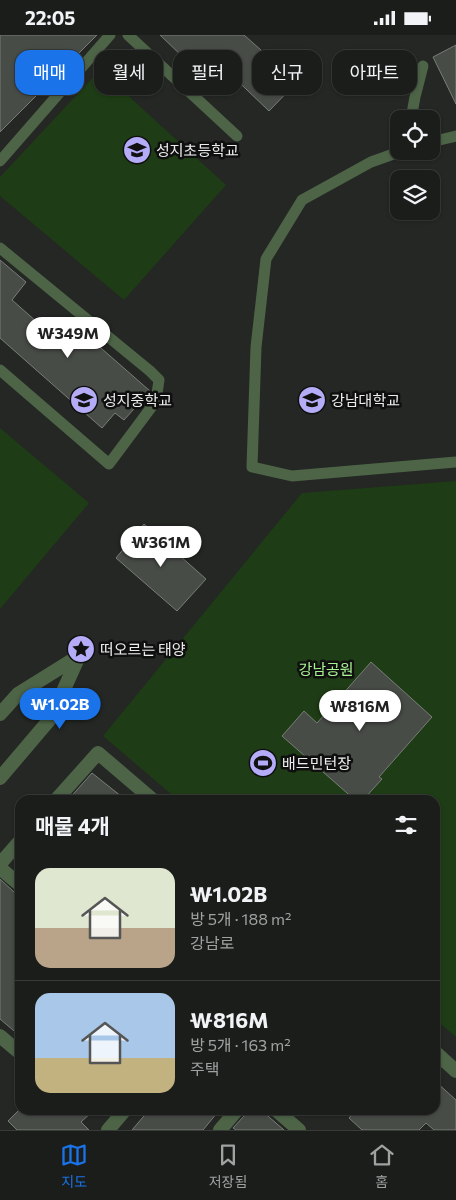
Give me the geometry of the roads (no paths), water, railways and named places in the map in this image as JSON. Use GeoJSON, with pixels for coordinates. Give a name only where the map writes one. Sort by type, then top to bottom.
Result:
{"type":"FeatureCollection","features":[{"type":"Feature","properties":{"kind":"street"},"geometry":{"type":"LineString","coordinates":[[0,714],[18,694],[80,656],[51,718],[0,778]]}},
{"type":"Feature","properties":{"kind":"street"},"geometry":{"type":"LineString","coordinates":[[60,795],[98,753],[147,795]]}},
{"type":"Feature","properties":{"kind":"street"},"geometry":{"type":"LineString","coordinates":[[0,864],[15,847]]}},
{"type":"Feature","properties":{"kind":"street"},"geometry":{"type":"LineString","coordinates":[[0,868],[15,881]]}},
{"type":"Feature","properties":{"kind":"street"},"geometry":{"type":"LineString","coordinates":[[0,1036],[15,1049]]}},
{"type":"Feature","properties":{"kind":"street"},"geometry":{"type":"LineString","coordinates":[[440,1057],[456,1071]]}},
{"type":"Feature","properties":{"kind":"street"},"geometry":{"type":"LineString","coordinates":[[108,1130],[121,1115]]}},
{"type":"Feature","properties":{"kind":"street"},"geometry":{"type":"LineString","coordinates":[[220,1130],[233,1115]]}},
{"type":"Feature","properties":{"kind":"street"},"geometry":{"type":"LineString","coordinates":[[282,1115],[298,1130]]}},
{"type":"Feature","properties":{"kind":"lane"},"geometry":{"type":"LineString","coordinates":[[0,161],[110,35]]}},
{"type":"Feature","properties":{"kind":"lane"},"geometry":{"type":"LineString","coordinates":[[128,35],[236,136]]}},
{"type":"Feature","properties":{"kind":"lane"},"geometry":{"type":"LineString","coordinates":[[412,110],[423,65]]}},
{"type":"Feature","properties":{"kind":"lane"},"geometry":{"type":"LineString","coordinates":[[440,140],[456,136]]}},
{"type":"Feature","properties":{"kind":"lane"},"geometry":{"type":"LineString","coordinates":[[390,155],[371,162],[302,200],[266,259],[256,347],[252,467],[292,476],[456,462]]}},
{"type":"Feature","properties":{"kind":"lane"},"geometry":{"type":"LineString","coordinates":[[0,248],[159,379],[156,401],[109,464],[0,370]]}},
{"type":"Feature","properties":{"kind":"place","name":"성지초등학교"},"geometry":{"type":"Point","coordinates":[137,150]}},
{"type":"Feature","properties":{"kind":"place","name":"성지중학교"},"geometry":{"type":"Point","coordinates":[84,400]}},
{"type":"Feature","properties":{"kind":"place","name":"강남대학교"},"geometry":{"type":"Point","coordinates":[312,400]}},
{"type":"Feature","properties":{"kind":"place","name":"떠오르는 태양"},"geometry":{"type":"Point","coordinates":[81,649]}},
{"type":"Feature","properties":{"kind":"place","name":"배드민턴장"},"geometry":{"type":"Point","coordinates":[263,763]}},
{"type":"Feature","properties":{"kind":"park label","name":"강남공원"},"geometry":{"type":"Point","coordinates":[326,669]}}]}
